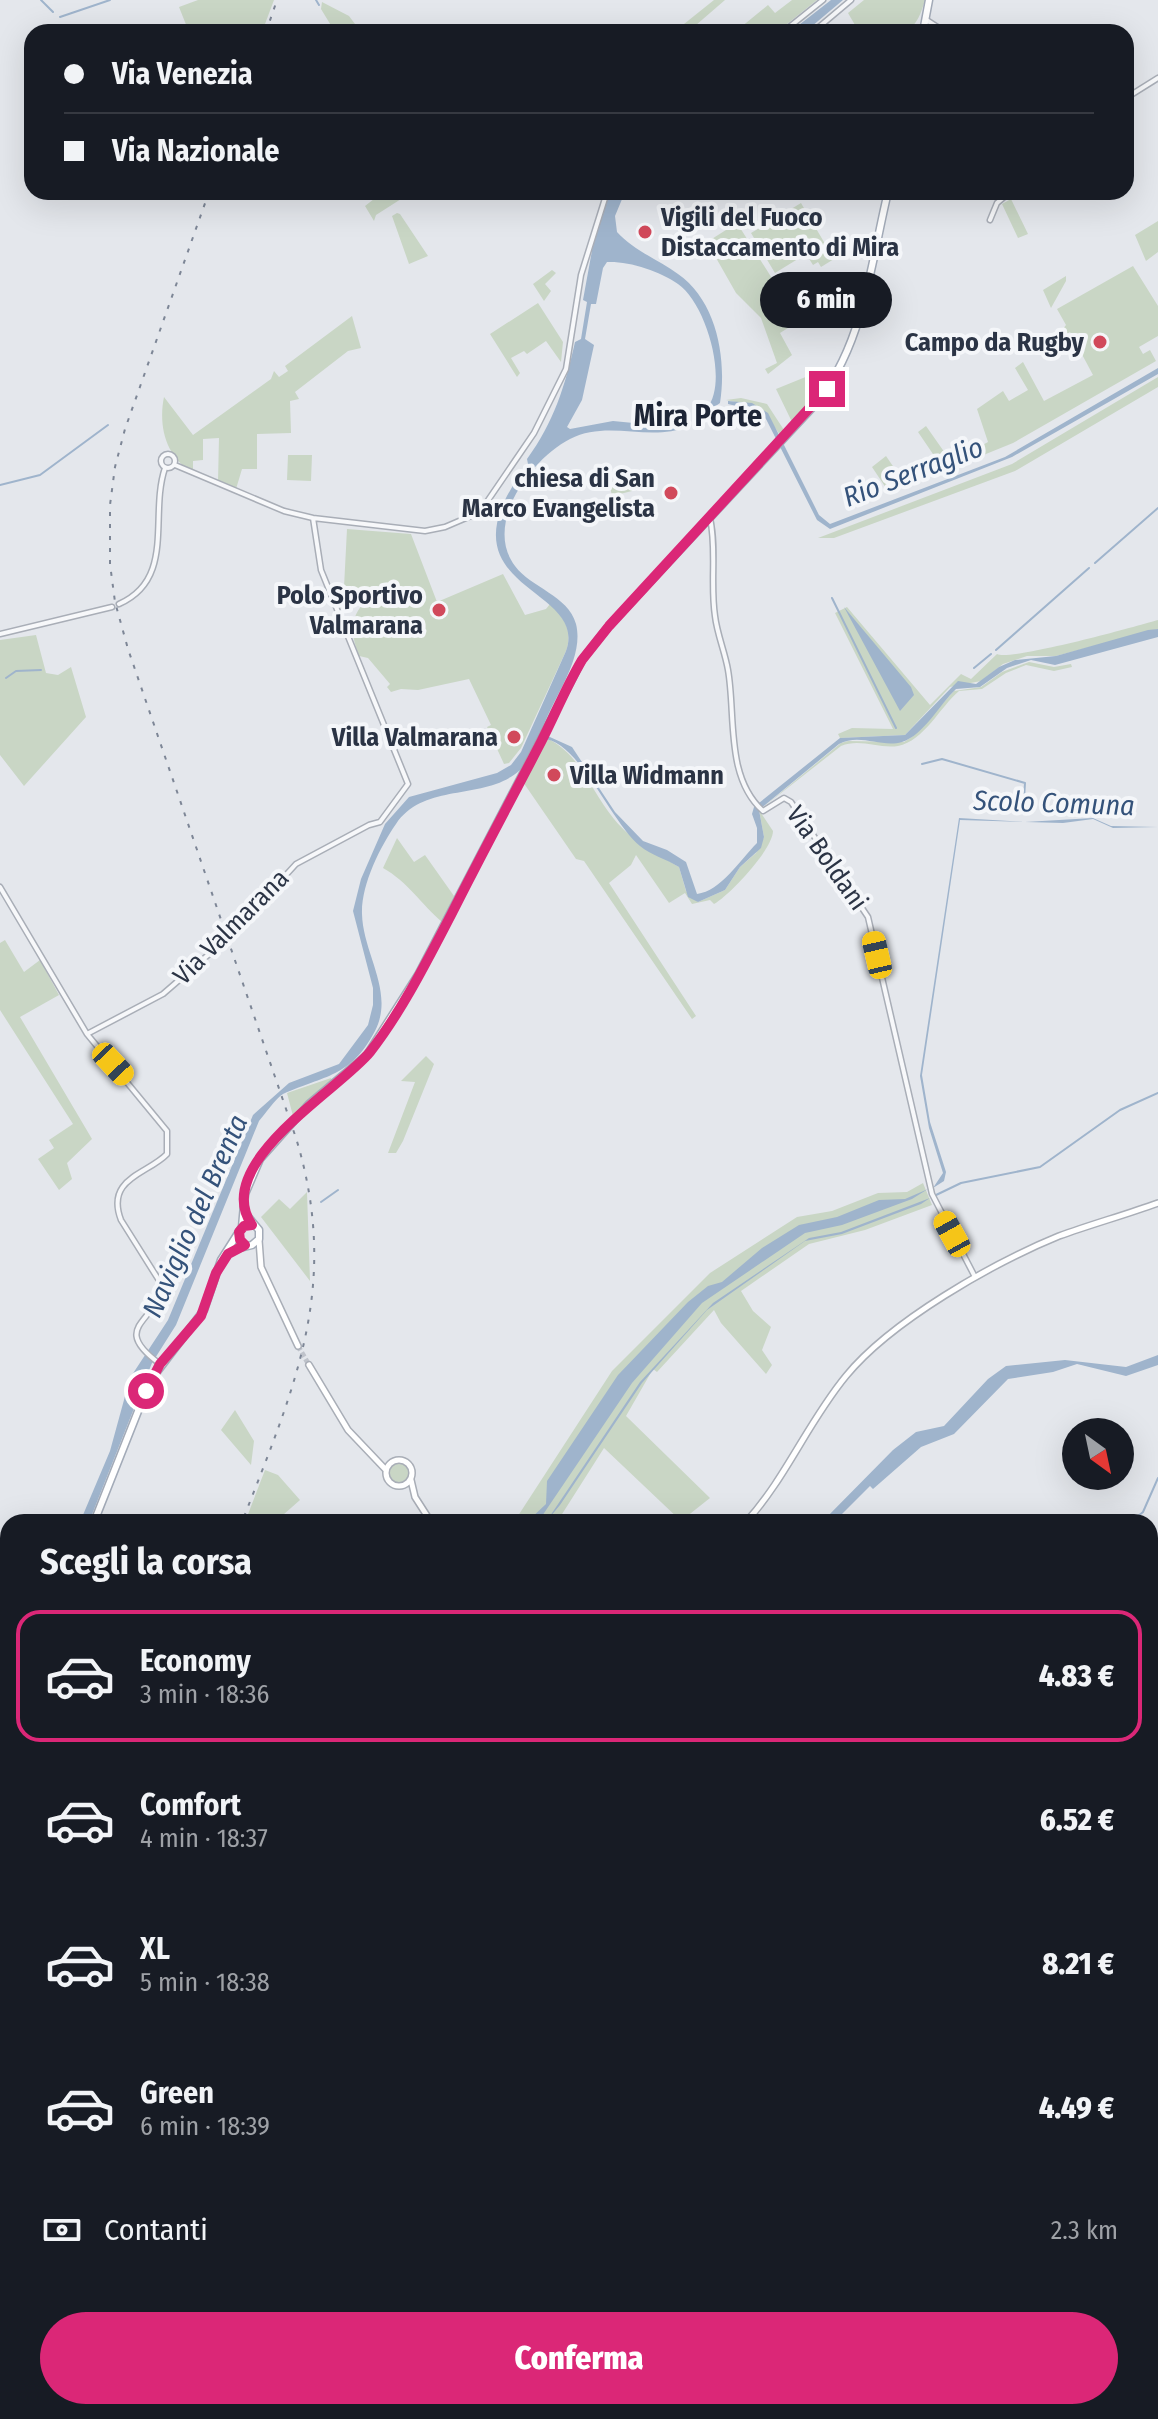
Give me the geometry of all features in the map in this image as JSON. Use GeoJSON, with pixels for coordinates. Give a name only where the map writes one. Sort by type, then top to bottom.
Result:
{"type":"FeatureCollection","features":[{"type":"Feature","properties":{"kind":"main road"},"geometry":{"type":"LineString","coordinates":[[924,24],[929,0]]}},
{"type":"Feature","properties":{"kind":"main road"},"geometry":{"type":"LineString","coordinates":[[97,1514],[158,1362],[201,1316],[222,1257],[239,1236],[245,1194],[257,1164],[291,1122],[355,1067],[377,1041],[435,945],[585,655],[827,389],[848,353],[858,324],[886,200]]}},
{"type":"Feature","properties":{"kind":"main road"},"geometry":{"type":"LineString","coordinates":[[753,1514],[771,1494],[832,1394],[856,1364],[901,1326],[976,1279],[1048,1241],[1158,1203]]}},
{"type":"Feature","properties":{"kind":"main road"},"geometry":{"type":"LineString","coordinates":[[244,1211],[259,1230],[260,1262]]}},
{"type":"Feature","properties":{"kind":"main road"},"geometry":{"type":"LineString","coordinates":[[242,1227],[252,1225]]}},
{"type":"Feature","properties":{"kind":"main road"},"geometry":{"type":"LineString","coordinates":[[239,1236],[260,1262],[298,1346]]}},
{"type":"Feature","properties":{"kind":"main road"},"geometry":{"type":"LineString","coordinates":[[216,1273],[233,1249],[259,1239]]}},
{"type":"Feature","properties":{"kind":"main road"},"geometry":{"type":"LineString","coordinates":[[309,1365],[348,1430],[386,1470],[390,1483],[401,1486],[415,1497],[426,1514]]}},
{"type":"Feature","properties":{"kind":"main road"},"geometry":{"type":"LineString","coordinates":[[374,1455],[410,1465],[415,1497]]}},
{"type":"Feature","properties":{"kind":"main road"},"geometry":{"type":"LineString","coordinates":[[386,1470],[394,1460]]}},
{"type":"Feature","properties":{"kind":"main road"},"geometry":{"type":"LineString","coordinates":[[401,1486],[411,1480]]}},
{"type":"Feature","properties":{"kind":"street"},"geometry":{"type":"LineString","coordinates":[[793,24],[823,0]]}},
{"type":"Feature","properties":{"kind":"street"},"geometry":{"type":"LineString","coordinates":[[822,24],[851,0]]}},
{"type":"Feature","properties":{"kind":"street"},"geometry":{"type":"LineString","coordinates":[[925,21],[928,24]]}},
{"type":"Feature","properties":{"kind":"street"},"geometry":{"type":"LineString","coordinates":[[925,21],[930,24]]}},
{"type":"Feature","properties":{"kind":"street"},"geometry":{"type":"LineString","coordinates":[[1134,93],[1158,78]]}},
{"type":"Feature","properties":{"kind":"street"},"geometry":{"type":"LineString","coordinates":[[165,468],[175,465],[284,511],[313,518],[425,531],[445,527],[484,508],[534,433],[566,369],[581,275],[604,200]]}},
{"type":"Feature","properties":{"kind":"street"},"geometry":{"type":"LineString","coordinates":[[990,220],[1001,200]]}},
{"type":"Feature","properties":{"kind":"street"},"geometry":{"type":"LineString","coordinates":[[119,604],[141,590],[156,564],[165,468],[160,461],[166,454],[174,456],[175,465]]}},
{"type":"Feature","properties":{"kind":"street","name":"Via Valmarana"},"geometry":{"type":"LineString","coordinates":[[87,1034],[167,991],[248,919],[293,866],[380,822],[408,784],[321,570],[313,518]]}},
{"type":"Feature","properties":{"kind":"street","name":"Via Boldani"},"geometry":{"type":"LineString","coordinates":[[710,518],[715,542],[715,615],[728,669],[732,725],[743,780],[762,810],[784,798],[791,802],[868,917],[929,1185],[976,1279]]}},
{"type":"Feature","properties":{"kind":"street"},"geometry":{"type":"LineString","coordinates":[[0,634],[112,607]]}},
{"type":"Feature","properties":{"kind":"street"},"geometry":{"type":"LineString","coordinates":[[0,887],[87,1034],[159,1118],[169,1137],[165,1156],[129,1178],[118,1209],[121,1220],[160,1282],[157,1297],[136,1332],[136,1342],[143,1352],[158,1362]]}},
{"type":"Feature","properties":{"kind":"green space"},"geometry":{"type":"Polygon","coordinates":[[[198,0],[274,0],[265,24],[186,24],[179,7],[198,0]]]}},
{"type":"Feature","properties":{"kind":"green space"},"geometry":{"type":"Polygon","coordinates":[[[714,0],[725,0],[697,24],[684,24],[714,0]]]}},
{"type":"Feature","properties":{"kind":"green space"},"geometry":{"type":"Polygon","coordinates":[[[792,0],[817,0],[787,24],[745,24],[768,5],[775,13],[792,0]]]}},
{"type":"Feature","properties":{"kind":"green space"},"geometry":{"type":"Polygon","coordinates":[[[864,0],[925,0],[914,24],[854,24],[848,13],[864,0]]]}},
{"type":"Feature","properties":{"kind":"green space"},"geometry":{"type":"Polygon","coordinates":[[[322,2],[349,16],[355,24],[330,24],[321,9],[322,2]]]}},
{"type":"Feature","properties":{"kind":"green space"},"geometry":{"type":"Polygon","coordinates":[[[373,200],[399,200],[376,215],[374,221],[365,206],[373,200]]]}},
{"type":"Feature","properties":{"kind":"green space"},"geometry":{"type":"Polygon","coordinates":[[[1011,200],[1028,234],[1018,238],[1002,204],[1011,200]]]}},
{"type":"Feature","properties":{"kind":"green space"},"geometry":{"type":"Polygon","coordinates":[[[801,203],[834,259],[821,267],[818,262],[813,265],[806,254],[775,273],[751,233],[801,203]]]}},
{"type":"Feature","properties":{"kind":"green space"},"geometry":{"type":"Polygon","coordinates":[[[397,213],[428,256],[409,264],[392,216],[397,213]]]}},
{"type":"Feature","properties":{"kind":"green space"},"geometry":{"type":"Polygon","coordinates":[[[1158,221],[1158,252],[1146,261],[1135,235],[1158,221]]]}},
{"type":"Feature","properties":{"kind":"green space"},"geometry":{"type":"Polygon","coordinates":[[[737,223],[799,321],[780,333],[792,355],[768,374],[765,369],[777,363],[761,318],[736,293],[707,242],[737,223]]]}},
{"type":"Feature","properties":{"kind":"green space"},"geometry":{"type":"Polygon","coordinates":[[[1133,266],[1158,306],[1158,336],[1139,347],[1143,354],[1150,350],[1156,361],[1013,443],[981,456],[977,448],[988,442],[977,409],[1003,391],[1009,401],[1028,390],[1015,368],[1023,362],[1044,401],[1093,375],[1070,332],[1065,335],[1062,330],[1066,325],[1057,309],[1133,266]]]}},
{"type":"Feature","properties":{"kind":"green space"},"geometry":{"type":"Polygon","coordinates":[[[552,270],[556,273],[545,284],[551,291],[544,301],[533,284],[552,270]]]}},
{"type":"Feature","properties":{"kind":"green space"},"geometry":{"type":"Polygon","coordinates":[[[1066,276],[1066,281],[1051,308],[1043,290],[1066,276]]]}},
{"type":"Feature","properties":{"kind":"green space"},"geometry":{"type":"Polygon","coordinates":[[[538,303],[563,342],[561,362],[546,341],[527,354],[524,351],[511,358],[520,373],[517,377],[490,334],[538,303]]]}},
{"type":"Feature","properties":{"kind":"green space"},"geometry":{"type":"Polygon","coordinates":[[[352,316],[361,348],[348,351],[295,392],[299,399],[290,401],[291,433],[257,434],[257,469],[242,469],[236,489],[218,481],[219,438],[203,439],[203,460],[193,461],[193,472],[176,458],[163,430],[164,397],[193,435],[271,379],[274,371],[279,377],[288,371],[285,366],[352,316]]]}},
{"type":"Feature","properties":{"kind":"green space"},"geometry":{"type":"Polygon","coordinates":[[[808,376],[818,393],[792,422],[776,389],[808,376]]]}},
{"type":"Feature","properties":{"kind":"green space"},"geometry":{"type":"Polygon","coordinates":[[[1158,377],[1158,387],[1015,471],[834,538],[818,538],[1012,464],[1158,377]]]}},
{"type":"Feature","properties":{"kind":"green space"},"geometry":{"type":"Polygon","coordinates":[[[741,398],[767,404],[784,430],[780,435],[761,407],[726,400],[741,398]]]}},
{"type":"Feature","properties":{"kind":"green space"},"geometry":{"type":"Polygon","coordinates":[[[926,426],[945,453],[935,457],[918,432],[926,426]]]}},
{"type":"Feature","properties":{"kind":"green space"},"geometry":{"type":"Polygon","coordinates":[[[288,455],[312,455],[311,481],[287,480],[288,455]]]}},
{"type":"Feature","properties":{"kind":"green space"},"geometry":{"type":"Polygon","coordinates":[[[886,456],[897,472],[902,474],[911,467],[916,482],[888,491],[872,467],[886,456]]]}},
{"type":"Feature","properties":{"kind":"green space"},"geometry":{"type":"Polygon","coordinates":[[[630,478],[632,491],[612,496],[609,482],[630,478]]]}},
{"type":"Feature","properties":{"kind":"green space","name":"Polo Sportivo Valmarana"},"geometry":{"type":"Polygon","coordinates":[[[347,529],[411,534],[437,602],[503,574],[525,615],[546,609],[550,604],[560,614],[569,637],[566,651],[521,748],[509,763],[504,764],[487,727],[491,725],[469,679],[418,690],[391,692],[387,687],[390,684],[368,658],[359,656],[353,626],[357,613],[367,599],[363,595],[342,611],[332,586],[344,587],[347,529]]]}},
{"type":"Feature","properties":{"kind":"green space"},"geometry":{"type":"Polygon","coordinates":[[[847,607],[930,705],[961,674],[971,679],[997,654],[1025,653],[1158,620],[1158,629],[1056,656],[1027,656],[1003,664],[981,681],[950,687],[905,735],[840,738],[838,734],[852,728],[893,729],[835,613],[847,607]]]}},
{"type":"Feature","properties":{"kind":"green space"},"geometry":{"type":"Polygon","coordinates":[[[36,635],[46,673],[58,675],[71,667],[86,717],[24,786],[0,755],[0,640],[36,635]]]}},
{"type":"Feature","properties":{"kind":"green space"},"geometry":{"type":"Polygon","coordinates":[[[1029,662],[1054,667],[1071,664],[1072,667],[1054,671],[1026,665],[1006,673],[982,689],[959,691],[916,738],[891,747],[855,743],[841,746],[762,808],[841,743],[904,742],[954,691],[981,687],[1002,672],[1029,662]]]}},
{"type":"Feature","properties":{"kind":"green space"},"geometry":{"type":"Polygon","coordinates":[[[547,738],[569,754],[621,827],[644,846],[679,867],[686,891],[698,902],[725,890],[740,867],[756,853],[764,837],[759,810],[773,831],[766,849],[750,871],[714,904],[710,900],[692,904],[685,893],[669,903],[636,855],[631,865],[609,883],[696,1016],[692,1019],[584,861],[576,859],[523,782],[547,738]]]}},
{"type":"Feature","properties":{"kind":"green space"},"geometry":{"type":"Polygon","coordinates":[[[397,838],[414,862],[425,855],[454,896],[442,922],[407,886],[383,868],[397,838]]]}},
{"type":"Feature","properties":{"kind":"green space"},"geometry":{"type":"Polygon","coordinates":[[[5,940],[24,972],[40,960],[59,995],[20,1017],[92,1139],[67,1163],[72,1179],[59,1190],[38,1159],[54,1148],[49,1140],[73,1124],[0,1010],[0,943],[5,940]]]}},
{"type":"Feature","properties":{"kind":"green space"},"geometry":{"type":"Polygon","coordinates":[[[426,1056],[434,1064],[403,1141],[396,1153],[388,1153],[415,1082],[401,1081],[426,1056]]]}},
{"type":"Feature","properties":{"kind":"green space"},"geometry":{"type":"Polygon","coordinates":[[[331,1078],[333,1082],[293,1116],[287,1093],[331,1078]]]}},
{"type":"Feature","properties":{"kind":"green space"},"geometry":{"type":"Polygon","coordinates":[[[923,1183],[932,1205],[865,1230],[809,1244],[741,1291],[753,1311],[771,1327],[762,1350],[772,1365],[766,1374],[721,1323],[714,1310],[657,1372],[653,1369],[626,1416],[710,1498],[690,1514],[674,1514],[604,1448],[562,1514],[519,1514],[612,1371],[710,1273],[797,1217],[832,1211],[878,1193],[907,1192],[923,1183]]]}},
{"type":"Feature","properties":{"kind":"green space"},"geometry":{"type":"Polygon","coordinates":[[[307,1192],[310,1281],[261,1217],[279,1199],[290,1209],[307,1192]]]}},
{"type":"Feature","properties":{"kind":"green space"},"geometry":{"type":"Polygon","coordinates":[[[235,1410],[254,1441],[251,1465],[221,1430],[235,1410]]]}},
{"type":"Feature","properties":{"kind":"green space"},"geometry":{"type":"Polygon","coordinates":[[[399,1462],[407,1465],[410,1473],[407,1481],[399,1484],[391,1481],[388,1473],[391,1465],[399,1462]]]}},
{"type":"Feature","properties":{"kind":"green space"},"geometry":{"type":"Polygon","coordinates":[[[265,1470],[278,1475],[300,1500],[284,1514],[248,1514],[265,1470]]]}},
{"type":"Feature","properties":{"kind":"water"},"geometry":{"type":"Polygon","coordinates":[[[831,0],[843,0],[814,24],[800,24],[831,0]]]}},
{"type":"Feature","properties":{"kind":"water"},"geometry":{"type":"Polygon","coordinates":[[[607,200],[622,200],[615,216],[617,232],[691,285],[710,315],[720,350],[720,403],[710,410],[707,408],[716,380],[715,362],[705,325],[688,294],[671,279],[653,271],[625,263],[607,262],[596,304],[591,304],[585,339],[594,345],[582,400],[567,427],[613,421],[654,425],[685,420],[689,426],[674,431],[585,433],[555,448],[540,461],[516,494],[505,531],[507,549],[522,574],[565,606],[576,624],[576,652],[572,666],[541,733],[572,747],[615,812],[643,841],[667,850],[686,862],[697,894],[722,881],[757,843],[757,828],[752,814],[754,807],[840,738],[905,735],[958,681],[976,684],[999,667],[1015,660],[1056,656],[1148,630],[1158,629],[1158,637],[1055,665],[1031,660],[1007,668],[980,687],[956,689],[917,733],[902,742],[855,740],[839,744],[759,810],[764,837],[761,848],[740,867],[725,890],[698,902],[688,897],[679,867],[640,846],[617,819],[580,765],[553,741],[539,739],[523,767],[506,780],[439,796],[408,811],[396,824],[378,855],[363,903],[364,929],[382,1002],[375,1031],[366,1046],[346,1067],[283,1094],[259,1121],[176,1325],[152,1363],[92,1514],[83,1514],[110,1451],[130,1378],[168,1320],[253,1115],[289,1083],[339,1064],[368,1025],[373,988],[353,911],[361,879],[385,824],[409,797],[497,773],[511,765],[521,752],[566,651],[567,629],[556,611],[519,580],[503,561],[496,537],[502,506],[528,464],[527,459],[551,417],[563,389],[575,342],[581,339],[587,302],[583,300],[593,245],[607,200]]]}},
{"type":"Feature","properties":{"kind":"water"},"geometry":{"type":"Polygon","coordinates":[[[1158,368],[1158,374],[1012,457],[830,529],[817,520],[766,419],[757,411],[728,404],[728,401],[752,403],[768,413],[819,515],[830,524],[1005,457],[1158,368]]]}},
{"type":"Feature","properties":{"kind":"water"},"geometry":{"type":"Polygon","coordinates":[[[844,607],[911,687],[914,695],[900,711],[844,607]]]}},
{"type":"Feature","properties":{"kind":"water"},"geometry":{"type":"Polygon","coordinates":[[[959,818],[1022,822],[960,820],[922,1075],[930,1122],[946,1172],[944,1181],[933,1188],[943,1173],[929,1128],[920,1076],[959,818]]]}},
{"type":"Feature","properties":{"kind":"water"},"geometry":{"type":"Polygon","coordinates":[[[1093,818],[1111,826],[1158,827],[1113,828],[1093,819],[1063,823],[1026,822],[1093,818]]]}},
{"type":"Feature","properties":{"kind":"water"},"geometry":{"type":"Polygon","coordinates":[[[928,1189],[912,1199],[842,1225],[805,1233],[702,1303],[632,1383],[543,1514],[535,1514],[546,1504],[547,1481],[618,1375],[688,1302],[708,1286],[722,1282],[762,1248],[799,1225],[837,1217],[879,1200],[905,1199],[928,1189]]]}},
{"type":"Feature","properties":{"kind":"water"},"geometry":{"type":"Polygon","coordinates":[[[930,1198],[842,1234],[805,1241],[707,1310],[642,1383],[551,1514],[640,1382],[713,1303],[809,1238],[841,1232],[930,1198]]]}},
{"type":"Feature","properties":{"kind":"water"},"geometry":{"type":"Polygon","coordinates":[[[1158,1355],[1158,1365],[1126,1376],[1077,1364],[1053,1372],[1008,1379],[954,1434],[921,1447],[873,1489],[870,1486],[842,1514],[830,1514],[893,1450],[916,1432],[944,1426],[988,1379],[1006,1366],[1065,1360],[1126,1367],[1158,1355]]]}},
{"type":"Feature","properties":{"kind":"waterway"},"geometry":{"type":"LineString","coordinates":[[41,0],[53,12]]}},
{"type":"Feature","properties":{"kind":"waterway"},"geometry":{"type":"LineString","coordinates":[[60,17],[110,0]]}},
{"type":"Feature","properties":{"kind":"waterway"},"geometry":{"type":"LineString","coordinates":[[316,0],[319,5]]}},
{"type":"Feature","properties":{"kind":"waterway"},"geometry":{"type":"LineString","coordinates":[[0,485],[40,475],[108,425]]}},
{"type":"Feature","properties":{"kind":"waterway"},"geometry":{"type":"LineString","coordinates":[[1095,563],[1158,508]]}},
{"type":"Feature","properties":{"kind":"waterway"},"geometry":{"type":"LineString","coordinates":[[996,650],[1089,568]]}},
{"type":"Feature","properties":{"kind":"waterway"},"geometry":{"type":"LineString","coordinates":[[832,598],[896,728]]}},
{"type":"Feature","properties":{"kind":"waterway"},"geometry":{"type":"LineString","coordinates":[[974,668],[991,654]]}},
{"type":"Feature","properties":{"kind":"waterway"},"geometry":{"type":"LineString","coordinates":[[6,678],[16,671],[41,670]]}},
{"type":"Feature","properties":{"kind":"waterway","name":"Scolo Comuna"},"geometry":{"type":"LineString","coordinates":[[922,764],[942,759],[1025,783],[1023,814]]}},
{"type":"Feature","properties":{"kind":"waterway"},"geometry":{"type":"LineString","coordinates":[[934,1196],[961,1183],[1040,1167],[1120,1110],[1158,1093]]}},
{"type":"Feature","properties":{"kind":"waterway"},"geometry":{"type":"LineString","coordinates":[[321,1202],[338,1190]]}},
{"type":"Feature","properties":{"kind":"waterway"},"geometry":{"type":"LineString","coordinates":[[1141,1514],[1158,1478]]}},
{"type":"Feature","properties":{"kind":"tunnel"},"geometry":{"type":"LineString","coordinates":[[298,1346],[309,1365]]}},
{"type":"Feature","properties":{"kind":"railway"},"geometry":{"type":"LineString","coordinates":[[269,24],[277,0]]}},
{"type":"Feature","properties":{"kind":"railway"},"geometry":{"type":"LineString","coordinates":[[206,200],[125,429],[115,467],[110,505],[110,564],[115,602],[128,649],[296,1138],[309,1191],[314,1241],[313,1289],[306,1334],[279,1425],[245,1514]]}},
{"type":"Feature","properties":{"kind":"place","name":"Vigili del Fuoco Distaccamento di Mira"},"geometry":{"type":"Point","coordinates":[645,232]}},
{"type":"Feature","properties":{"kind":"place","name":"Campo da Rugby"},"geometry":{"type":"Point","coordinates":[1100,342]}},
{"type":"Feature","properties":{"kind":"place","name":"chiesa di San Marco Evangelista"},"geometry":{"type":"Point","coordinates":[671,493]}},
{"type":"Feature","properties":{"kind":"place","name":"Polo Sportivo Valmarana"},"geometry":{"type":"Point","coordinates":[439,610]}},
{"type":"Feature","properties":{"kind":"place","name":"Villa Valmarana"},"geometry":{"type":"Point","coordinates":[514,737]}},
{"type":"Feature","properties":{"kind":"place","name":"Villa Widmann"},"geometry":{"type":"Point","coordinates":[554,775]}},
{"type":"Feature","properties":{"kind":"district","name":"Mira Porte"},"geometry":{"type":"Point","coordinates":[698,416]}},
{"type":"Feature","properties":{"kind":"route"},"geometry":{"type":"LineString","coordinates":[[146,1391],[168,1353],[201,1316],[216,1273],[228,1254],[245,1245],[240,1240],[239,1232],[244,1226],[252,1225],[244,1211],[243,1199],[260,1159],[271,1143],[309,1104],[355,1067],[377,1041],[435,945],[582,660],[609,626],[827,389]]}},
{"type":"Feature","properties":{"kind":"water label","name":"Rio Serraglio"},"geometry":{"type":"Point","coordinates":[913,472]}},
{"type":"Feature","properties":{"kind":"water label","name":"Naviglio del Brenta"},"geometry":{"type":"Point","coordinates":[195,1216]}}]}
